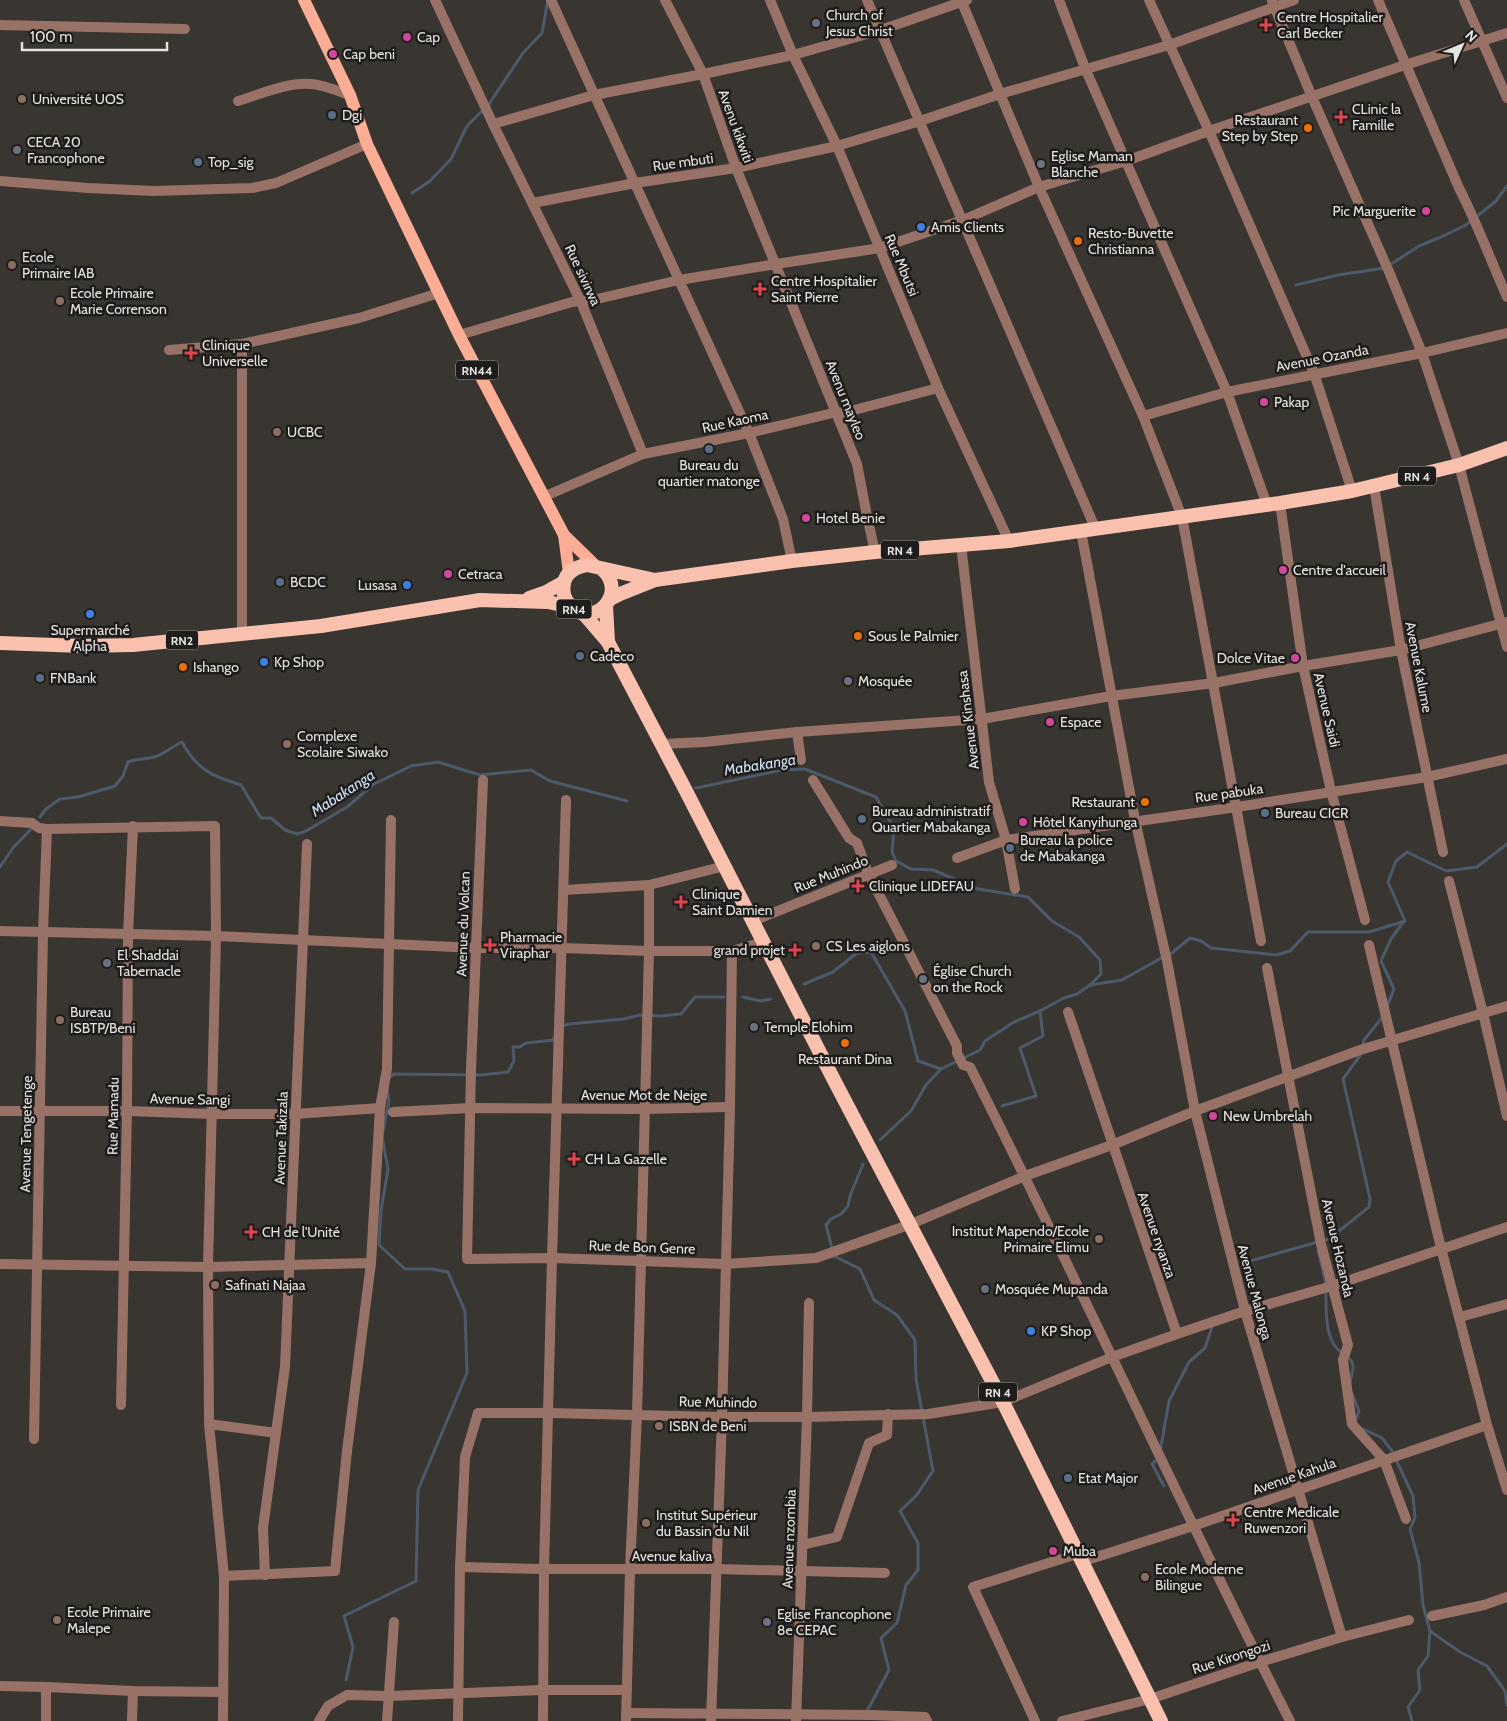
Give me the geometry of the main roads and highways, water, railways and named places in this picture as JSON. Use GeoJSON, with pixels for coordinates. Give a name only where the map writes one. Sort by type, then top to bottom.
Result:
{"type":"FeatureCollection","features":[{"type":"Feature","properties":{"kind":"highway","name":"RN 4"},"geometry":{"type":"LineString","coordinates":[[1162,1721],[1079,1558],[1003,1402],[608,642],[608,602],[655,580],[792,561],[876,552],[1009,542],[1352,491],[1459,465],[1507,448]]}},
{"type":"Feature","properties":{"kind":"highway"},"geometry":{"type":"LineString","coordinates":[[567,578],[577,567],[587,565],[655,580]]}},
{"type":"Feature","properties":{"kind":"highway","name":"RN4"},"geometry":{"type":"LineString","coordinates":[[577,610],[591,614],[599,611],[608,602],[612,590],[611,581],[599,568]]}},
{"type":"Feature","properties":{"kind":"highway","name":"RN4"},"geometry":{"type":"LineString","coordinates":[[567,578],[563,591],[566,600],[608,642]]}},
{"type":"Feature","properties":{"kind":"highway","name":"RN2"},"geometry":{"type":"LineString","coordinates":[[524,600],[546,592],[567,578]]}},
{"type":"Feature","properties":{"kind":"highway","name":"RN2"},"geometry":{"type":"LineString","coordinates":[[0,643],[82,646],[133,645],[362,620],[480,600],[548,602],[577,610]]}},
{"type":"Feature","properties":{"kind":"main road","name":"RN44"},"geometry":{"type":"LineString","coordinates":[[304,0],[350,95],[367,144],[459,335],[543,497],[564,535],[599,568]]}},
{"type":"Feature","properties":{"kind":"main road","name":"RN44"},"geometry":{"type":"LineString","coordinates":[[564,535],[567,578]]}},
{"type":"Feature","properties":{"kind":"waterway"},"geometry":{"type":"LineString","coordinates":[[412,193],[430,181],[451,159],[467,126],[489,104],[523,53],[542,33],[548,0]]}},
{"type":"Feature","properties":{"kind":"waterway"},"geometry":{"type":"LineString","coordinates":[[1476,217],[1496,201],[1507,186]]}},
{"type":"Feature","properties":{"kind":"waterway"},"geometry":{"type":"LineString","coordinates":[[1296,285],[1338,275],[1385,268],[1419,246],[1471,221]]}},
{"type":"Feature","properties":{"kind":"waterway","name":"Mabakanga"},"geometry":{"type":"LineString","coordinates":[[40,817],[46,809],[60,799],[78,797],[115,786],[123,776],[128,762],[157,756],[182,742],[193,759],[206,771],[241,785],[261,818],[271,818],[285,830],[297,834],[306,831],[347,807],[374,784],[411,766],[438,762],[480,775],[531,770],[550,781],[627,801]]}},
{"type":"Feature","properties":{"kind":"waterway"},"geometry":{"type":"LineString","coordinates":[[696,788],[782,770],[805,769],[876,797],[894,828],[892,852],[896,861],[911,869],[933,870],[978,889],[1028,897],[1052,921],[1079,937],[1100,960],[1101,974],[1077,994],[1064,998],[1014,1022],[985,1041],[980,1050],[941,1069],[926,1085],[911,1111],[880,1140]]}},
{"type":"Feature","properties":{"kind":"waterway"},"geometry":{"type":"LineString","coordinates":[[0,867],[13,848],[31,829]]}},
{"type":"Feature","properties":{"kind":"waterway"},"geometry":{"type":"LineString","coordinates":[[1090,985],[1122,980],[1172,953],[1190,938],[1201,941],[1211,948],[1276,955],[1290,951],[1308,932],[1369,932],[1405,921],[1388,882],[1396,861],[1407,852],[1446,871],[1477,867],[1507,844]]}},
{"type":"Feature","properties":{"kind":"waterway"},"geometry":{"type":"LineString","coordinates":[[1387,1007],[1394,989],[1381,961],[1391,939],[1404,921]]}},
{"type":"Feature","properties":{"kind":"waterway"},"geometry":{"type":"LineString","coordinates":[[804,984],[833,972],[857,953],[871,952],[905,1011],[918,1061],[941,1069]]}},
{"type":"Feature","properties":{"kind":"waterway"},"geometry":{"type":"LineString","coordinates":[[562,1026],[624,1019],[640,1015],[681,1014],[695,997],[724,997]]}},
{"type":"Feature","properties":{"kind":"waterway"},"geometry":{"type":"LineString","coordinates":[[743,997],[761,1001],[771,999]]}},
{"type":"Feature","properties":{"kind":"waterway"},"geometry":{"type":"LineString","coordinates":[[1002,1106],[1036,1096],[1020,1048],[1043,1036],[1040,1011]]}},
{"type":"Feature","properties":{"kind":"waterway"},"geometry":{"type":"LineString","coordinates":[[1363,1046],[1364,1040],[1384,1015]]}},
{"type":"Feature","properties":{"kind":"waterway"},"geometry":{"type":"LineString","coordinates":[[389,1078],[394,1074],[481,1075],[508,1072],[514,1061],[513,1047],[520,1047],[526,1043],[554,1040],[554,1037]]}},
{"type":"Feature","properties":{"kind":"waterway"},"geometry":{"type":"LineString","coordinates":[[1250,1261],[1329,1239],[1369,1207],[1370,1199],[1343,1079],[1362,1053]]}},
{"type":"Feature","properties":{"kind":"waterway"},"geometry":{"type":"LineString","coordinates":[[346,1680],[353,1647],[344,1616],[416,1581],[418,1490],[467,1373],[465,1311],[448,1272],[432,1269],[405,1269],[379,1245],[381,1211],[388,1169],[382,1136],[389,1101],[387,1088]]}},
{"type":"Feature","properties":{"kind":"waterway"},"geometry":{"type":"LineString","coordinates":[[863,1164],[848,1206],[826,1225],[834,1256],[860,1269],[874,1300],[897,1315],[915,1340],[916,1379],[933,1471],[916,1496],[900,1511],[918,1543],[918,1570],[906,1585],[897,1623],[881,1638],[889,1670],[866,1713]]}},
{"type":"Feature","properties":{"kind":"waterway"},"geometry":{"type":"LineString","coordinates":[[1318,1250],[1325,1280],[1328,1330],[1335,1347],[1342,1353]]}},
{"type":"Feature","properties":{"kind":"waterway"},"geometry":{"type":"LineString","coordinates":[[1160,1452],[1169,1401],[1189,1362],[1205,1348],[1213,1324]]}},
{"type":"Feature","properties":{"kind":"waterway"},"geometry":{"type":"LineString","coordinates":[[1347,1357],[1353,1365],[1350,1382]]}},
{"type":"Feature","properties":{"kind":"waterway"},"geometry":{"type":"LineString","coordinates":[[1352,1393],[1359,1411],[1356,1420]]}},
{"type":"Feature","properties":{"kind":"waterway"},"geometry":{"type":"LineString","coordinates":[[1361,1428],[1382,1438],[1392,1451],[1413,1496],[1415,1518],[1410,1529],[1419,1563],[1423,1605],[1430,1631],[1460,1652],[1487,1666],[1505,1691],[1507,1705]]}},
{"type":"Feature","properties":{"kind":"waterway"},"geometry":{"type":"LineString","coordinates":[[1159,1458],[1152,1464],[1164,1486]]}},
{"type":"Feature","properties":{"kind":"waterway"},"geometry":{"type":"LineString","coordinates":[[1412,1721],[1408,1707],[1420,1690],[1418,1670],[1428,1656],[1430,1631]]}},
{"type":"Feature","properties":{"kind":"place","name":"Church of Jesus Christ"},"geometry":{"type":"Point","coordinates":[816,23]}},
{"type":"Feature","properties":{"kind":"place","name":"Centre Hospitalier Carl Becker"},"geometry":{"type":"Point","coordinates":[1266,25]}},
{"type":"Feature","properties":{"kind":"place","name":"Cap"},"geometry":{"type":"Point","coordinates":[407,37]}},
{"type":"Feature","properties":{"kind":"place","name":"Cap beni"},"geometry":{"type":"Point","coordinates":[333,54]}},
{"type":"Feature","properties":{"kind":"place","name":"Université UOS"},"geometry":{"type":"Point","coordinates":[22,99]}},
{"type":"Feature","properties":{"kind":"place","name":"Dgi"},"geometry":{"type":"Point","coordinates":[332,115]}},
{"type":"Feature","properties":{"kind":"place","name":"CLinic la Famille"},"geometry":{"type":"Point","coordinates":[1341,117]}},
{"type":"Feature","properties":{"kind":"place","name":"Restaurant Step by Step"},"geometry":{"type":"Point","coordinates":[1308,128]}},
{"type":"Feature","properties":{"kind":"place","name":"CECA 20 Francophone"},"geometry":{"type":"Point","coordinates":[17,150]}},
{"type":"Feature","properties":{"kind":"place","name":"Top_sig"},"geometry":{"type":"Point","coordinates":[198,162]}},
{"type":"Feature","properties":{"kind":"place","name":"Eglise Maman Blanche"},"geometry":{"type":"Point","coordinates":[1041,164]}},
{"type":"Feature","properties":{"kind":"place","name":"Pic Marguerite"},"geometry":{"type":"Point","coordinates":[1426,211]}},
{"type":"Feature","properties":{"kind":"place","name":"Amis Clients"},"geometry":{"type":"Point","coordinates":[921,227]}},
{"type":"Feature","properties":{"kind":"place","name":"Resto-Buvette Christianna"},"geometry":{"type":"Point","coordinates":[1078,241]}},
{"type":"Feature","properties":{"kind":"place","name":"Ecole Primaire IAB"},"geometry":{"type":"Point","coordinates":[12,265]}},
{"type":"Feature","properties":{"kind":"place","name":"Centre Hospitalier Saint Pierre"},"geometry":{"type":"Point","coordinates":[760,289]}},
{"type":"Feature","properties":{"kind":"place","name":"Ecole Primaire Marie Correnson"},"geometry":{"type":"Point","coordinates":[60,301]}},
{"type":"Feature","properties":{"kind":"place","name":"Clinique Universelle"},"geometry":{"type":"Point","coordinates":[191,353]}},
{"type":"Feature","properties":{"kind":"place","name":"Pakap"},"geometry":{"type":"Point","coordinates":[1264,402]}},
{"type":"Feature","properties":{"kind":"place","name":"UCBC"},"geometry":{"type":"Point","coordinates":[277,432]}},
{"type":"Feature","properties":{"kind":"place","name":"Bureau du quartier matonge"},"geometry":{"type":"Point","coordinates":[709,449]}},
{"type":"Feature","properties":{"kind":"place","name":"Hotel Benie"},"geometry":{"type":"Point","coordinates":[806,518]}},
{"type":"Feature","properties":{"kind":"place","name":"Centre d'accueil"},"geometry":{"type":"Point","coordinates":[1283,570]}},
{"type":"Feature","properties":{"kind":"place","name":"Cetraca"},"geometry":{"type":"Point","coordinates":[448,574]}},
{"type":"Feature","properties":{"kind":"place","name":"BCDC"},"geometry":{"type":"Point","coordinates":[280,582]}},
{"type":"Feature","properties":{"kind":"place","name":"Lusasa"},"geometry":{"type":"Point","coordinates":[407,585]}},
{"type":"Feature","properties":{"kind":"place","name":"Supermarché Alpha"},"geometry":{"type":"Point","coordinates":[90,614]}},
{"type":"Feature","properties":{"kind":"place","name":"Sous le Palmier"},"geometry":{"type":"Point","coordinates":[858,636]}},
{"type":"Feature","properties":{"kind":"place","name":"Cadeco"},"geometry":{"type":"Point","coordinates":[580,656]}},
{"type":"Feature","properties":{"kind":"place","name":"Dolce Vitae"},"geometry":{"type":"Point","coordinates":[1295,658]}},
{"type":"Feature","properties":{"kind":"place","name":"Kp Shop"},"geometry":{"type":"Point","coordinates":[264,662]}},
{"type":"Feature","properties":{"kind":"place","name":"Ishango"},"geometry":{"type":"Point","coordinates":[183,667]}},
{"type":"Feature","properties":{"kind":"place","name":"FNBank"},"geometry":{"type":"Point","coordinates":[40,678]}},
{"type":"Feature","properties":{"kind":"place","name":"Mosquée"},"geometry":{"type":"Point","coordinates":[848,681]}},
{"type":"Feature","properties":{"kind":"place","name":"Espace"},"geometry":{"type":"Point","coordinates":[1050,722]}},
{"type":"Feature","properties":{"kind":"place","name":"Complexe Scolaire Siwako"},"geometry":{"type":"Point","coordinates":[287,744]}},
{"type":"Feature","properties":{"kind":"place","name":"Restaurant"},"geometry":{"type":"Point","coordinates":[1145,802]}},
{"type":"Feature","properties":{"kind":"place","name":"Bureau CICR"},"geometry":{"type":"Point","coordinates":[1265,813]}},
{"type":"Feature","properties":{"kind":"place","name":"Bureau administratif Quartier Mabakanga"},"geometry":{"type":"Point","coordinates":[862,819]}},
{"type":"Feature","properties":{"kind":"place","name":"Hôtel Kanyihunga"},"geometry":{"type":"Point","coordinates":[1023,822]}},
{"type":"Feature","properties":{"kind":"place","name":"Bureau la police de Mabakanga"},"geometry":{"type":"Point","coordinates":[1010,848]}},
{"type":"Feature","properties":{"kind":"place","name":"Clinique LIDEFAU"},"geometry":{"type":"Point","coordinates":[858,886]}},
{"type":"Feature","properties":{"kind":"place","name":"Clinique Saint Damien"},"geometry":{"type":"Point","coordinates":[681,902]}},
{"type":"Feature","properties":{"kind":"place","name":"Pharmacie Viraphar"},"geometry":{"type":"Point","coordinates":[490,945]}},
{"type":"Feature","properties":{"kind":"place","name":"CS Les aiglons"},"geometry":{"type":"Point","coordinates":[816,946]}},
{"type":"Feature","properties":{"kind":"place","name":"grand projet"},"geometry":{"type":"Point","coordinates":[795,950]}},
{"type":"Feature","properties":{"kind":"place","name":"El Shaddai Tabernacle"},"geometry":{"type":"Point","coordinates":[107,963]}},
{"type":"Feature","properties":{"kind":"place","name":"Église Church on the Rock"},"geometry":{"type":"Point","coordinates":[923,979]}},
{"type":"Feature","properties":{"kind":"place","name":"Bureau ISBTP/Beni"},"geometry":{"type":"Point","coordinates":[60,1020]}},
{"type":"Feature","properties":{"kind":"place","name":"Temple Elohim"},"geometry":{"type":"Point","coordinates":[754,1027]}},
{"type":"Feature","properties":{"kind":"place","name":"Restaurant Dina"},"geometry":{"type":"Point","coordinates":[845,1043]}},
{"type":"Feature","properties":{"kind":"place","name":"New Umbrelah"},"geometry":{"type":"Point","coordinates":[1213,1116]}},
{"type":"Feature","properties":{"kind":"place","name":"CH La Gazelle"},"geometry":{"type":"Point","coordinates":[574,1159]}},
{"type":"Feature","properties":{"kind":"place","name":"CH de l'Unité"},"geometry":{"type":"Point","coordinates":[251,1232]}},
{"type":"Feature","properties":{"kind":"place","name":"Institut Mapendo/Ecole Primaire Elimu"},"geometry":{"type":"Point","coordinates":[1099,1239]}},
{"type":"Feature","properties":{"kind":"place","name":"Safinati Najaa"},"geometry":{"type":"Point","coordinates":[215,1285]}},
{"type":"Feature","properties":{"kind":"place","name":"Mosquée Mupanda"},"geometry":{"type":"Point","coordinates":[985,1289]}},
{"type":"Feature","properties":{"kind":"place","name":"KP Shop"},"geometry":{"type":"Point","coordinates":[1031,1331]}},
{"type":"Feature","properties":{"kind":"place","name":"ISBN de Beni"},"geometry":{"type":"Point","coordinates":[659,1426]}},
{"type":"Feature","properties":{"kind":"place","name":"Etat Major"},"geometry":{"type":"Point","coordinates":[1068,1478]}},
{"type":"Feature","properties":{"kind":"place","name":"Centre Medicale Ruwenzori"},"geometry":{"type":"Point","coordinates":[1233,1520]}},
{"type":"Feature","properties":{"kind":"place","name":"Institut Supérieur du Bassin du Nil"},"geometry":{"type":"Point","coordinates":[646,1523]}},
{"type":"Feature","properties":{"kind":"place","name":"Muba"},"geometry":{"type":"Point","coordinates":[1053,1551]}},
{"type":"Feature","properties":{"kind":"place","name":"Ecole Moderne Bilingue"},"geometry":{"type":"Point","coordinates":[1145,1577]}},
{"type":"Feature","properties":{"kind":"place","name":"Ecole Primaire Malepe"},"geometry":{"type":"Point","coordinates":[57,1620]}},
{"type":"Feature","properties":{"kind":"place","name":"Eglise Francophone 8e CEPAC"},"geometry":{"type":"Point","coordinates":[767,1622]}}]}
